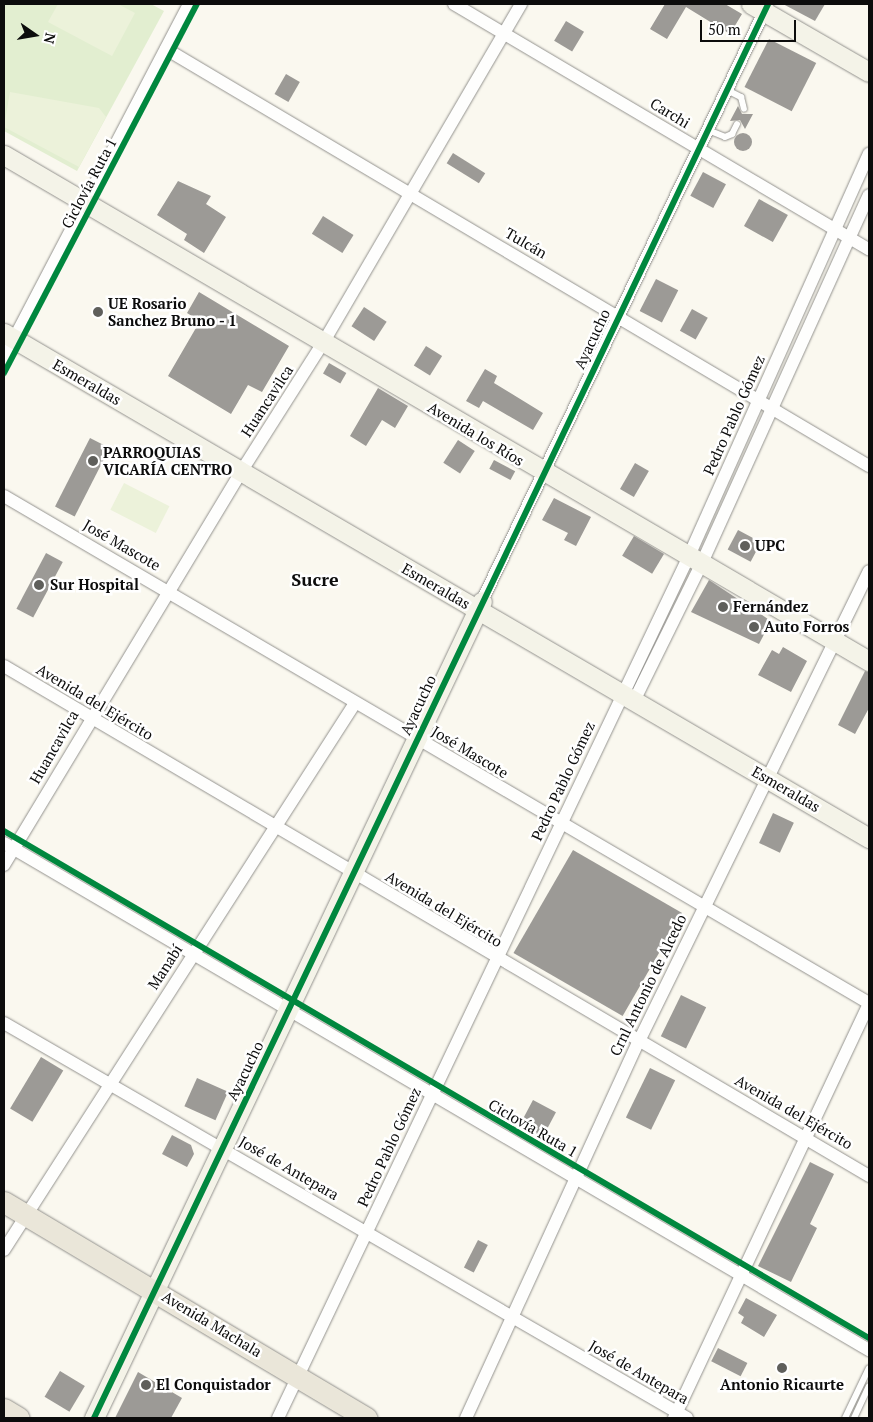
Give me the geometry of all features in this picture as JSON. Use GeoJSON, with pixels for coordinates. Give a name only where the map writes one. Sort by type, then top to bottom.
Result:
{"type":"FeatureCollection","features":[{"type":"Feature","properties":{"kind":"main road"},"geometry":{"type":"LineString","coordinates":[[761,6],[869,72]]}},
{"type":"Feature","properties":{"kind":"main road","name":"Avenida los Ríos"},"geometry":{"type":"LineString","coordinates":[[4,155],[326,338],[546,469],[837,638],[869,662]]}},
{"type":"Feature","properties":{"kind":"main road","name":"Esmeraldas"},"geometry":{"type":"LineString","coordinates":[[10,331],[771,775],[869,838]]}},
{"type":"Feature","properties":{"kind":"main road","name":"Ayacucho"},"geometry":{"type":"LineString","coordinates":[[94,1418],[480,605]]}},
{"type":"Feature","properties":{"kind":"main road","name":"Avenida los Ríos"},"geometry":{"type":"LineString","coordinates":[[837,638],[869,650]]}},
{"type":"Feature","properties":{"kind":"main road","name":"Esmeraldas"},"geometry":{"type":"LineString","coordinates":[[771,775],[869,826]]}},
{"type":"Feature","properties":{"kind":"main road","name":"Avenida Machala"},"geometry":{"type":"LineString","coordinates":[[4,1202],[155,1289],[367,1418]]}},
{"type":"Feature","properties":{"kind":"main road"},"geometry":{"type":"LineString","coordinates":[[4,1409],[19,1418]]}},
{"type":"Feature","properties":{"kind":"street"},"geometry":{"type":"LineString","coordinates":[[4,358],[10,331],[86,200],[190,4]]}},
{"type":"Feature","properties":{"kind":"street","name":"Carchi"},"geometry":{"type":"LineString","coordinates":[[454,4],[869,249]]}},
{"type":"Feature","properties":{"kind":"street","name":"Huancavilca"},"geometry":{"type":"LineString","coordinates":[[4,865],[9,846],[169,592],[243,468],[326,338],[521,4]]}},
{"type":"Feature","properties":{"kind":"street","name":"Ayacucho"},"geometry":{"type":"LineString","coordinates":[[480,605],[546,469],[616,315],[727,90],[761,6]]}},
{"type":"Feature","properties":{"kind":"street","name":"Tulcán"},"geometry":{"type":"LineString","coordinates":[[166,49],[869,466]]}},
{"type":"Feature","properties":{"kind":"street","name":"Pedro Pablo Gómez"},"geometry":{"type":"LineString","coordinates":[[696,557],[759,400],[869,154]]}},
{"type":"Feature","properties":{"kind":"street","name":"Pedro Pablo Gómez"},"geometry":{"type":"LineString","coordinates":[[278,1418],[431,1096],[498,960],[561,824],[630,693],[696,557],[772,408],[869,195]]}},
{"type":"Feature","properties":{"kind":"street","name":"José Mascote"},"geometry":{"type":"LineString","coordinates":[[4,496],[869,1003]]}},
{"type":"Feature","properties":{"kind":"street","name":"Crnl Antonio de Alcedo"},"geometry":{"type":"LineString","coordinates":[[466,1418],[639,1041],[771,775],[869,571]]}},
{"type":"Feature","properties":{"kind":"street","name":"Avenida del Ejército"},"geometry":{"type":"LineString","coordinates":[[4,666],[352,874],[869,1176]]}},
{"type":"Feature","properties":{"kind":"street","name":"Manabí"},"geometry":{"type":"LineString","coordinates":[[4,1250],[108,1083],[355,703]]}},
{"type":"Feature","properties":{"kind":"street"},"geometry":{"type":"LineString","coordinates":[[9,846],[288,1008],[431,1096],[576,1176],[869,1350]]}},
{"type":"Feature","properties":{"kind":"street"},"geometry":{"type":"LineString","coordinates":[[679,1416],[740,1273],[803,1136],[869,1003]]}},
{"type":"Feature","properties":{"kind":"street","name":"José de Antepara"},"geometry":{"type":"LineString","coordinates":[[4,1022],[367,1231],[679,1416]]}},
{"type":"Feature","properties":{"kind":"lane"},"geometry":{"type":"LineString","coordinates":[[727,90],[741,97],[744,109]]}},
{"type":"Feature","properties":{"kind":"lane"},"geometry":{"type":"LineString","coordinates":[[708,130],[725,137],[732,134],[737,124]]}},
{"type":"Feature","properties":{"kind":"lane"},"geometry":{"type":"LineString","coordinates":[[846,1418],[869,1368]]}},
{"type":"Feature","properties":{"kind":"lane"},"geometry":{"type":"LineString","coordinates":[[854,1418],[869,1386]]}},
{"type":"Feature","properties":{"kind":"green space"},"geometry":{"type":"Polygon","coordinates":[[[4,4],[151,4],[164,11],[77,171],[4,131],[4,4]]]}},
{"type":"Feature","properties":{"kind":"green space"},"geometry":{"type":"Polygon","coordinates":[[[58,4],[118,4],[135,13],[112,56],[48,22],[58,4]]]}},
{"type":"Feature","properties":{"kind":"green space"},"geometry":{"type":"Polygon","coordinates":[[[10,92],[99,108],[106,117],[79,167],[4,127],[10,92]]]}},
{"type":"Feature","properties":{"kind":"green space"},"geometry":{"type":"Polygon","coordinates":[[[124,483],[169,506],[156,533],[110,510],[124,483]]]}},
{"type":"Feature","properties":{"kind":"building"},"geometry":{"type":"Polygon","coordinates":[[[665,4],[725,4],[742,14],[730,34],[686,7],[667,39],[650,29],[665,4]]]}},
{"type":"Feature","properties":{"kind":"building"},"geometry":{"type":"Polygon","coordinates":[[[783,4],[825,4],[815,21],[783,4]]]}},
{"type":"Feature","properties":{"kind":"building"},"geometry":{"type":"Polygon","coordinates":[[[566,21],[584,32],[572,52],[554,41],[566,21]]]}},
{"type":"Feature","properties":{"kind":"building"},"geometry":{"type":"Polygon","coordinates":[[[769,39],[816,63],[792,111],[744,87],[769,39]]]}},
{"type":"Feature","properties":{"kind":"building"},"geometry":{"type":"Polygon","coordinates":[[[286,74],[300,82],[288,102],[274,94],[286,74]]]}},
{"type":"Feature","properties":{"kind":"building"},"geometry":{"type":"Polygon","coordinates":[[[738,106],[742,114],[753,114],[745,129],[740,120],[730,121],[738,106]]]}},
{"type":"Feature","properties":{"kind":"building"},"geometry":{"type":"Polygon","coordinates":[[[739,133],[747,133],[752,138],[750,149],[739,151],[734,146],[734,138],[739,133]]]}},
{"type":"Feature","properties":{"kind":"building"},"geometry":{"type":"Polygon","coordinates":[[[453,153],[485,173],[479,183],[447,163],[453,153]]]}},
{"type":"Feature","properties":{"kind":"building"},"geometry":{"type":"Polygon","coordinates":[[[703,172],[726,184],[713,208],[690,196],[703,172]]]}},
{"type":"Feature","properties":{"kind":"building"},"geometry":{"type":"Polygon","coordinates":[[[178,181],[211,196],[206,204],[226,217],[204,253],[184,240],[187,234],[157,215],[178,181]]]}},
{"type":"Feature","properties":{"kind":"building"},"geometry":{"type":"Polygon","coordinates":[[[759,199],[788,215],[773,242],[744,226],[759,199]]]}},
{"type":"Feature","properties":{"kind":"building"},"geometry":{"type":"Polygon","coordinates":[[[323,216],[354,235],[342,253],[312,234],[323,216]]]}},
{"type":"Feature","properties":{"kind":"building"},"geometry":{"type":"Polygon","coordinates":[[[656,279],[678,290],[662,322],[640,311],[656,279]]]}},
{"type":"Feature","properties":{"kind":"building"},"geometry":{"type":"Polygon","coordinates":[[[199,292],[289,346],[262,392],[248,385],[231,414],[168,376],[200,321],[187,313],[199,292]]]}},
{"type":"Feature","properties":{"kind":"building"},"geometry":{"type":"Polygon","coordinates":[[[364,307],[387,322],[374,341],[351,326],[364,307]]]}},
{"type":"Feature","properties":{"kind":"building"},"geometry":{"type":"Polygon","coordinates":[[[692,309],[708,318],[696,340],[680,331],[692,309]]]}},
{"type":"Feature","properties":{"kind":"building"},"geometry":{"type":"Polygon","coordinates":[[[426,346],[442,356],[430,376],[414,366],[426,346]]]}},
{"type":"Feature","properties":{"kind":"building"},"geometry":{"type":"Polygon","coordinates":[[[329,363],[346,373],[340,383],[323,373],[329,363]]]}},
{"type":"Feature","properties":{"kind":"building"},"geometry":{"type":"Polygon","coordinates":[[[485,369],[497,376],[494,383],[543,413],[533,430],[483,401],[479,408],[466,401],[485,369]]]}},
{"type":"Feature","properties":{"kind":"building"},"geometry":{"type":"Polygon","coordinates":[[[378,388],[408,406],[395,428],[382,420],[366,446],[350,436],[378,388]]]}},
{"type":"Feature","properties":{"kind":"building"},"geometry":{"type":"Polygon","coordinates":[[[90,438],[110,448],[75,517],[55,507],[90,438]]]}},
{"type":"Feature","properties":{"kind":"building"},"geometry":{"type":"Polygon","coordinates":[[[458,440],[475,451],[460,474],[443,463],[458,440]]]}},
{"type":"Feature","properties":{"kind":"building"},"geometry":{"type":"Polygon","coordinates":[[[494,460],[515,471],[510,480],[489,469],[494,460]]]}},
{"type":"Feature","properties":{"kind":"building"},"geometry":{"type":"Polygon","coordinates":[[[635,463],[649,471],[634,497],[620,489],[635,463]]]}},
{"type":"Feature","properties":{"kind":"building"},"geometry":{"type":"Polygon","coordinates":[[[554,498],[591,517],[576,546],[564,540],[568,533],[542,520],[554,498]]]}},
{"type":"Feature","properties":{"kind":"building","name":"UPC"},"geometry":{"type":"Polygon","coordinates":[[[738,530],[761,542],[751,562],[728,549],[738,530]]]}},
{"type":"Feature","properties":{"kind":"building"},"geometry":{"type":"Polygon","coordinates":[[[634,536],[664,554],[652,574],[622,556],[634,536]]]}},
{"type":"Feature","properties":{"kind":"building","name":"Sur Hospital"},"geometry":{"type":"Polygon","coordinates":[[[46,553],[63,562],[33,618],[16,609],[46,553]]]}},
{"type":"Feature","properties":{"kind":"building","name":"Fernández"},"geometry":{"type":"Polygon","coordinates":[[[709,580],[771,621],[759,644],[691,612],[709,580]]]}},
{"type":"Feature","properties":{"kind":"building"},"geometry":{"type":"Polygon","coordinates":[[[783,647],[807,661],[791,692],[758,675],[772,650],[779,654],[783,647]]]}},
{"type":"Feature","properties":{"kind":"building"},"geometry":{"type":"Polygon","coordinates":[[[865,671],[869,672],[869,708],[855,734],[838,725],[865,671]]]}},
{"type":"Feature","properties":{"kind":"building"},"geometry":{"type":"Polygon","coordinates":[[[773,813],[794,823],[780,853],[759,843],[773,813]]]}},
{"type":"Feature","properties":{"kind":"building"},"geometry":{"type":"Polygon","coordinates":[[[573,850],[682,913],[623,1016],[514,953],[573,850]]]}},
{"type":"Feature","properties":{"kind":"building"},"geometry":{"type":"Polygon","coordinates":[[[681,995],[706,1007],[686,1049],[661,1036],[681,995]]]}},
{"type":"Feature","properties":{"kind":"building"},"geometry":{"type":"Polygon","coordinates":[[[41,1057],[63,1070],[32,1122],[10,1108],[41,1057]]]}},
{"type":"Feature","properties":{"kind":"building"},"geometry":{"type":"Polygon","coordinates":[[[650,1068],[675,1080],[651,1130],[626,1117],[650,1068]]]}},
{"type":"Feature","properties":{"kind":"building"},"geometry":{"type":"Polygon","coordinates":[[[197,1078],[228,1092],[215,1120],[184,1106],[197,1078]]]}},
{"type":"Feature","properties":{"kind":"building"},"geometry":{"type":"Polygon","coordinates":[[[533,1100],[556,1112],[542,1139],[519,1126],[533,1100]]]}},
{"type":"Feature","properties":{"kind":"building"},"geometry":{"type":"Polygon","coordinates":[[[172,1135],[191,1145],[194,1154],[187,1167],[162,1154],[172,1135]]]}},
{"type":"Feature","properties":{"kind":"building"},"geometry":{"type":"Polygon","coordinates":[[[810,1162],[834,1174],[810,1224],[817,1228],[791,1282],[758,1266],[810,1162]]]}},
{"type":"Feature","properties":{"kind":"building"},"geometry":{"type":"Polygon","coordinates":[[[478,1240],[488,1245],[474,1273],[464,1268],[478,1240]]]}},
{"type":"Feature","properties":{"kind":"building"},"geometry":{"type":"Polygon","coordinates":[[[746,1298],[777,1315],[764,1337],[741,1323],[744,1317],[738,1313],[746,1298]]]}},
{"type":"Feature","properties":{"kind":"building"},"geometry":{"type":"Polygon","coordinates":[[[718,1348],[747,1363],[741,1376],[711,1361],[718,1348]]]}},
{"type":"Feature","properties":{"kind":"building"},"geometry":{"type":"Polygon","coordinates":[[[60,1371],[85,1386],[69,1412],[45,1397],[60,1371]]]}},
{"type":"Feature","properties":{"kind":"building","name":"El Conquistador"},"geometry":{"type":"Polygon","coordinates":[[[138,1372],[182,1398],[171,1418],[115,1418],[138,1372]]]}},
{"type":"Feature","properties":{"kind":"cycle path","name":"Ciclovía Ruta 1"},"geometry":{"type":"LineString","coordinates":[[4,373],[197,4]]}},
{"type":"Feature","properties":{"kind":"cycle path"},"geometry":{"type":"LineString","coordinates":[[94,1418],[768,4]]}},
{"type":"Feature","properties":{"kind":"cycle path","name":"Ciclovía Ruta 1"},"geometry":{"type":"LineString","coordinates":[[4,831],[869,1338]]}},
{"type":"Feature","properties":{"kind":"place","name":"UE Rosario Sanchez Bruno - 1"},"geometry":{"type":"Point","coordinates":[98,312]}},
{"type":"Feature","properties":{"kind":"place","name":"PARROQUIAS VICARÍA CENTRO"},"geometry":{"type":"Point","coordinates":[93,461]}},
{"type":"Feature","properties":{"kind":"place","name":"UPC"},"geometry":{"type":"Point","coordinates":[745,546]}},
{"type":"Feature","properties":{"kind":"place","name":"Sur Hospital"},"geometry":{"type":"Point","coordinates":[39,585]}},
{"type":"Feature","properties":{"kind":"place","name":"Fernández"},"geometry":{"type":"Point","coordinates":[723,607]}},
{"type":"Feature","properties":{"kind":"place","name":"Auto Forros"},"geometry":{"type":"Point","coordinates":[754,627]}},
{"type":"Feature","properties":{"kind":"place","name":"Antonio Ricaurte"},"geometry":{"type":"Point","coordinates":[782,1368]}},
{"type":"Feature","properties":{"kind":"place","name":"El Conquistador"},"geometry":{"type":"Point","coordinates":[146,1385]}},
{"type":"Feature","properties":{"kind":"district","name":"Sucre"},"geometry":{"type":"Point","coordinates":[315,579]}}]}
